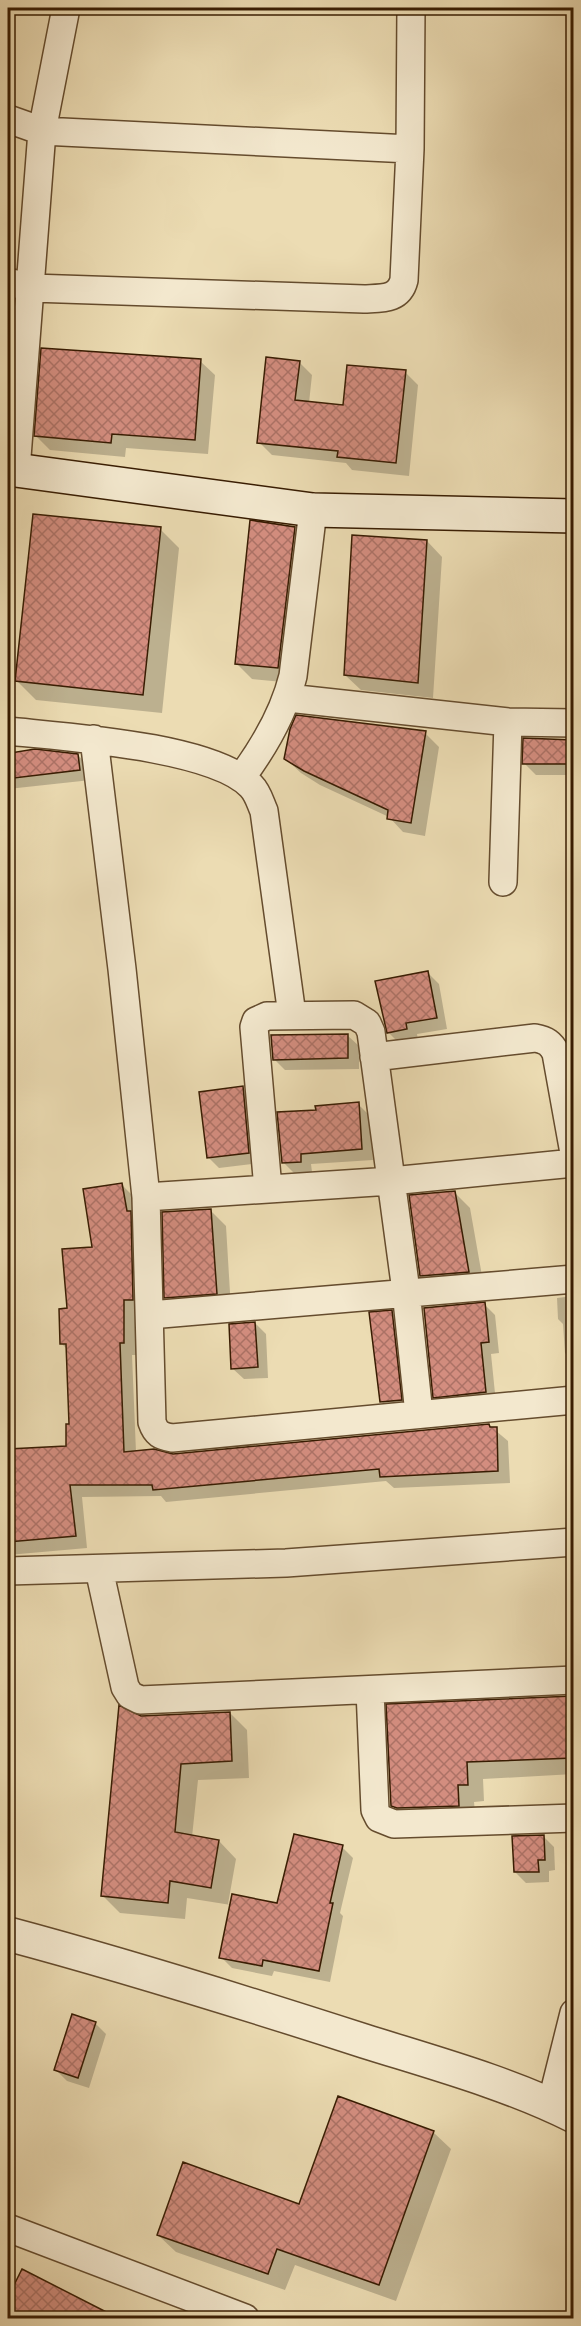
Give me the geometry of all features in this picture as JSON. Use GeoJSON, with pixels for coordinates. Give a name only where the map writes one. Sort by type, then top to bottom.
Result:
{"type":"FeatureCollection","features":[{"type":"Feature","properties":{"kind":"street"},"geometry":{"type":"LineString","coordinates":[[66,8],[42,130],[20,285],[12,470],[313,510],[573,516]]}},
{"type":"Feature","properties":{"kind":"street"},"geometry":{"type":"LineString","coordinates":[[20,285],[364,299],[395,295],[401,290],[404,280],[410,149],[411,8]]}},
{"type":"Feature","properties":{"kind":"street"},"geometry":{"type":"LineString","coordinates":[[8,118],[42,130],[410,149]]}},
{"type":"Feature","properties":{"kind":"street"},"geometry":{"type":"LineString","coordinates":[[292,1015],[264,811],[251,786],[247,770],[288,698],[293,676],[313,510]]}},
{"type":"Feature","properties":{"kind":"street"},"geometry":{"type":"LineString","coordinates":[[288,698],[508,722],[573,723]]}},
{"type":"Feature","properties":{"kind":"street"},"geometry":{"type":"LineString","coordinates":[[502,882],[508,722]]}},
{"type":"Feature","properties":{"kind":"street"},"geometry":{"type":"LineString","coordinates":[[8,731],[94,739],[247,770]]}},
{"type":"Feature","properties":{"kind":"street"},"geometry":{"type":"LineString","coordinates":[[94,739],[122,969],[146,1197],[152,1422],[155,1431],[162,1436],[172,1438],[573,1400]]}},
{"type":"Feature","properties":{"kind":"street"},"geometry":{"type":"LineString","coordinates":[[268,1189],[254,1028],[261,1017],[354,1015],[363,1019],[371,1032],[406,1291],[419,1413]]}},
{"type":"Feature","properties":{"kind":"street"},"geometry":{"type":"LineString","coordinates":[[374,1057],[535,1038],[544,1040],[551,1044],[556,1053],[573,1153]]}},
{"type":"Feature","properties":{"kind":"street"},"geometry":{"type":"LineString","coordinates":[[146,1197],[391,1181],[573,1163]]}},
{"type":"Feature","properties":{"kind":"street"},"geometry":{"type":"LineString","coordinates":[[150,1315],[406,1291],[573,1279]]}},
{"type":"Feature","properties":{"kind":"street"},"geometry":{"type":"LineString","coordinates":[[8,1572],[286,1563],[573,1542]]}},
{"type":"Feature","properties":{"kind":"street"},"geometry":{"type":"LineString","coordinates":[[99,1569],[125,1687],[130,1695],[140,1700],[573,1680]]}},
{"type":"Feature","properties":{"kind":"street"},"geometry":{"type":"LineString","coordinates":[[370,1690],[375,1810],[379,1818],[394,1824],[573,1818]]}},
{"type":"Feature","properties":{"kind":"street"},"geometry":{"type":"LineString","coordinates":[[8,1934],[158,1975],[440,2065],[562,2111],[573,2013]]}},
{"type":"Feature","properties":{"kind":"street"},"geometry":{"type":"LineString","coordinates":[[8,2228],[244,2319]]}},
{"type":"Feature","properties":{"kind":"building"},"geometry":{"type":"Polygon","coordinates":[[[41,348],[201,359],[195,440],[112,434],[111,443],[34,436],[41,348]]]}},
{"type":"Feature","properties":{"kind":"building"},"geometry":{"type":"Polygon","coordinates":[[[266,357],[300,361],[295,400],[343,405],[347,365],[406,370],[396,463],[337,457],[338,451],[257,443],[266,357]]]}},
{"type":"Feature","properties":{"kind":"building"},"geometry":{"type":"Polygon","coordinates":[[[33,514],[161,527],[143,695],[15,681],[33,514]]]}},
{"type":"Feature","properties":{"kind":"building"},"geometry":{"type":"Polygon","coordinates":[[[250,520],[295,527],[278,668],[235,664],[250,520]]]}},
{"type":"Feature","properties":{"kind":"building"},"geometry":{"type":"Polygon","coordinates":[[[352,535],[427,540],[418,683],[344,675],[352,535]]]}},
{"type":"Feature","properties":{"kind":"building"},"geometry":{"type":"Polygon","coordinates":[[[296,715],[426,731],[411,823],[387,819],[388,810],[304,771],[284,759],[290,729],[296,715]]]}},
{"type":"Feature","properties":{"kind":"building"},"geometry":{"type":"Polygon","coordinates":[[[523,738],[573,740],[573,764],[522,764],[523,738]]]}},
{"type":"Feature","properties":{"kind":"building"},"geometry":{"type":"Polygon","coordinates":[[[35,749],[78,754],[80,770],[14,778],[10,753],[35,749]]]}},
{"type":"Feature","properties":{"kind":"building"},"geometry":{"type":"Polygon","coordinates":[[[428,971],[437,1018],[406,1023],[407,1029],[387,1033],[375,981],[428,971]]]}},
{"type":"Feature","properties":{"kind":"building"},"geometry":{"type":"Polygon","coordinates":[[[348,1034],[348,1058],[273,1060],[271,1035],[348,1034]]]}},
{"type":"Feature","properties":{"kind":"building"},"geometry":{"type":"Polygon","coordinates":[[[243,1086],[249,1153],[207,1158],[199,1092],[243,1086]]]}},
{"type":"Feature","properties":{"kind":"building"},"geometry":{"type":"Polygon","coordinates":[[[359,1102],[362,1149],[301,1154],[301,1162],[282,1163],[277,1112],[316,1110],[315,1106],[359,1102]]]}},
{"type":"Feature","properties":{"kind":"building"},"geometry":{"type":"Polygon","coordinates":[[[122,1183],[127,1211],[131,1211],[133,1300],[124,1300],[124,1343],[120,1343],[124,1452],[154,1449],[173,1454],[489,1424],[490,1427],[497,1427],[498,1471],[380,1477],[379,1469],[153,1490],[152,1485],[70,1485],[76,1536],[8,1542],[8,1449],[66,1446],[66,1424],[69,1424],[66,1344],[60,1344],[59,1309],[67,1308],[62,1249],[92,1247],[83,1189],[122,1183]]]}},
{"type":"Feature","properties":{"kind":"building"},"geometry":{"type":"Polygon","coordinates":[[[455,1191],[469,1272],[420,1276],[409,1195],[455,1191]]]}},
{"type":"Feature","properties":{"kind":"building"},"geometry":{"type":"Polygon","coordinates":[[[211,1209],[217,1294],[164,1298],[162,1212],[211,1209]]]}},
{"type":"Feature","properties":{"kind":"building"},"geometry":{"type":"Polygon","coordinates":[[[485,1302],[489,1342],[481,1343],[486,1392],[433,1398],[424,1308],[485,1302]]]}},
{"type":"Feature","properties":{"kind":"building"},"geometry":{"type":"Polygon","coordinates":[[[392,1310],[402,1400],[380,1402],[369,1312],[392,1310]]]}},
{"type":"Feature","properties":{"kind":"building"},"geometry":{"type":"Polygon","coordinates":[[[255,1322],[258,1367],[231,1369],[229,1324],[255,1322]]]}},
{"type":"Feature","properties":{"kind":"building"},"geometry":{"type":"Polygon","coordinates":[[[573,1696],[573,1758],[467,1762],[468,1785],[458,1785],[459,1806],[397,1808],[391,1806],[386,1704],[573,1696]]]}},
{"type":"Feature","properties":{"kind":"building"},"geometry":{"type":"Polygon","coordinates":[[[119,1705],[141,1716],[230,1712],[232,1761],[181,1764],[175,1832],[219,1840],[211,1888],[170,1881],[168,1903],[101,1896],[119,1705]]]}},
{"type":"Feature","properties":{"kind":"building"},"geometry":{"type":"Polygon","coordinates":[[[294,1834],[343,1845],[330,1903],[333,1903],[319,1971],[263,1960],[262,1966],[219,1958],[232,1894],[277,1903],[294,1834]]]}},
{"type":"Feature","properties":{"kind":"building"},"geometry":{"type":"Polygon","coordinates":[[[544,1835],[545,1860],[538,1860],[539,1872],[514,1872],[512,1836],[544,1835]]]}},
{"type":"Feature","properties":{"kind":"building"},"geometry":{"type":"Polygon","coordinates":[[[72,2014],[96,2022],[78,2078],[54,2070],[72,2014]]]}},
{"type":"Feature","properties":{"kind":"building"},"geometry":{"type":"Polygon","coordinates":[[[338,2096],[434,2131],[379,2285],[277,2249],[268,2274],[157,2235],[183,2162],[299,2204],[338,2096]]]}},
{"type":"Feature","properties":{"kind":"building"},"geometry":{"type":"Polygon","coordinates":[[[22,2269],[120,2319],[8,2319],[8,2297],[22,2269]]]}}]}
